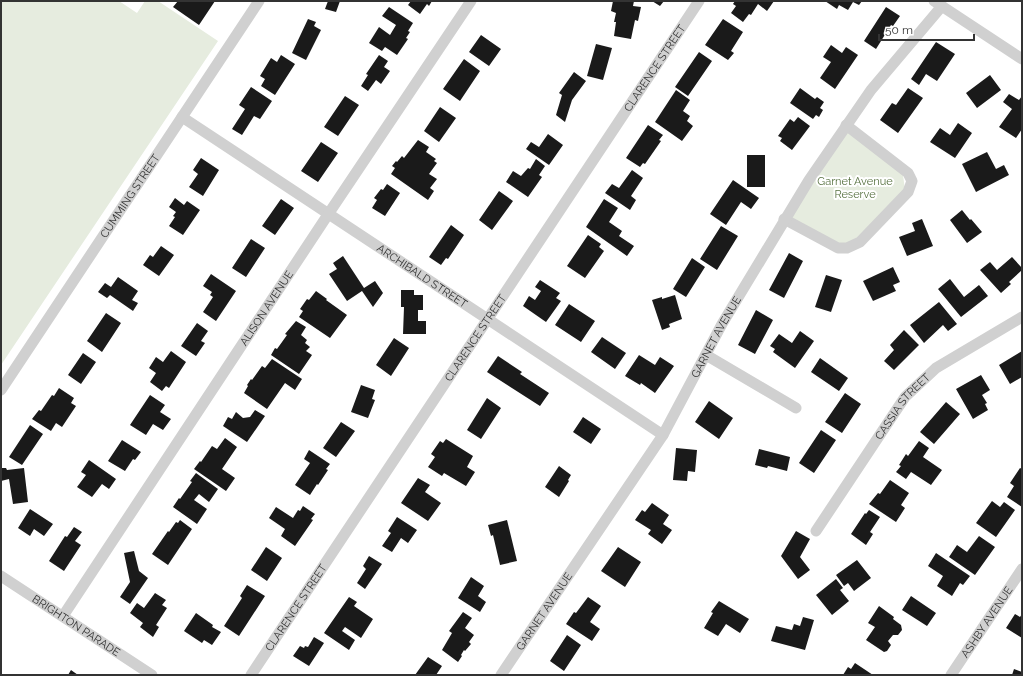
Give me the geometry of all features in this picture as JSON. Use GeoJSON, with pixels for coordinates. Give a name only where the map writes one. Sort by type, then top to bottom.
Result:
{"type":"FeatureCollection","features":[{"type":"Feature","properties":{"kind":"street","name":"CUMMING STREET"},"geometry":{"type":"LineString","coordinates":[[1,390],[258,1]]}},
{"type":"Feature","properties":{"kind":"street","name":"ALISON AVENUE"},"geometry":{"type":"LineString","coordinates":[[63,616],[471,1]]}},
{"type":"Feature","properties":{"kind":"street","name":"CLARENCE STREET"},"geometry":{"type":"LineString","coordinates":[[251,675],[699,1]]}},
{"type":"Feature","properties":{"kind":"street"},"geometry":{"type":"LineString","coordinates":[[938,4],[1022,59]]}},
{"type":"Feature","properties":{"kind":"street","name":"GARNET AVENUE"},"geometry":{"type":"LineString","coordinates":[[501,675],[664,435],[722,324],[784,219],[809,180],[871,90],[938,4]]}},
{"type":"Feature","properties":{"kind":"street","name":"ARCHIBALD STREET"},"geometry":{"type":"LineString","coordinates":[[182,117],[664,435]]}},
{"type":"Feature","properties":{"kind":"street"},"geometry":{"type":"LineString","coordinates":[[784,219],[838,248],[847,248],[860,242],[908,192],[912,181],[908,174],[846,126]]}},
{"type":"Feature","properties":{"kind":"street","name":"CASSIA STREET"},"geometry":{"type":"LineString","coordinates":[[816,531],[905,397],[936,368],[1022,317]]}},
{"type":"Feature","properties":{"kind":"street"},"geometry":{"type":"LineString","coordinates":[[706,355],[796,408]]}},
{"type":"Feature","properties":{"kind":"street","name":"ASHBY AVENUE"},"geometry":{"type":"LineString","coordinates":[[951,675],[1022,569]]}},
{"type":"Feature","properties":{"kind":"street","name":"BRIGHTON PARADE"},"geometry":{"type":"LineString","coordinates":[[1,576],[152,675]]}},
{"type":"Feature","properties":{"kind":"green space"},"geometry":{"type":"Polygon","coordinates":[[[1,1],[119,1],[137,13],[145,1],[158,1],[218,41],[1,365],[1,1]]]}},
{"type":"Feature","properties":{"kind":"green space","name":"Garnet Avenue Reserve"},"geometry":{"type":"Polygon","coordinates":[[[847,130],[903,175],[905,190],[858,237],[846,244],[837,244],[789,217],[847,130]]]}},
{"type":"Feature","properties":{"kind":"building"},"geometry":{"type":"Polygon","coordinates":[[[178,1],[215,1],[199,25],[173,7],[178,1]]]}},
{"type":"Feature","properties":{"kind":"building"},"geometry":{"type":"Polygon","coordinates":[[[328,1],[340,1],[336,12],[325,9],[328,1]]]}},
{"type":"Feature","properties":{"kind":"building"},"geometry":{"type":"Polygon","coordinates":[[[411,1],[432,1],[429,6],[427,4],[420,14],[408,5],[411,1]]]}},
{"type":"Feature","properties":{"kind":"building"},"geometry":{"type":"Polygon","coordinates":[[[613,1],[634,1],[633,6],[641,7],[638,21],[635,20],[631,39],[614,36],[616,22],[614,22],[616,13],[611,11],[613,1]]]}},
{"type":"Feature","properties":{"kind":"building"},"geometry":{"type":"Polygon","coordinates":[[[652,1],[664,1],[660,6],[652,1]]]}},
{"type":"Feature","properties":{"kind":"building"},"geometry":{"type":"Polygon","coordinates":[[[735,1],[774,1],[767,11],[758,4],[751,15],[749,14],[743,22],[731,13],[736,6],[733,4],[735,1]]]}},
{"type":"Feature","properties":{"kind":"building"},"geometry":{"type":"Polygon","coordinates":[[[825,1],[862,1],[859,5],[853,2],[848,10],[839,5],[837,9],[825,1]]]}},
{"type":"Feature","properties":{"kind":"building"},"geometry":{"type":"Polygon","coordinates":[[[389,7],[413,23],[408,31],[410,32],[406,38],[408,39],[397,55],[385,47],[382,51],[369,43],[379,27],[390,35],[396,25],[382,16],[389,7]]]}},
{"type":"Feature","properties":{"kind":"building"},"geometry":{"type":"Polygon","coordinates":[[[886,7],[900,16],[893,26],[891,25],[876,49],[864,41],[886,7]]]}},
{"type":"Feature","properties":{"kind":"building"},"geometry":{"type":"Polygon","coordinates":[[[308,19],[316,22],[314,26],[321,30],[306,60],[292,53],[308,19]]]}},
{"type":"Feature","properties":{"kind":"building"},"geometry":{"type":"Polygon","coordinates":[[[723,19],[743,32],[731,51],[734,53],[728,60],[705,45],[723,19]]]}},
{"type":"Feature","properties":{"kind":"building"},"geometry":{"type":"Polygon","coordinates":[[[481,35],[501,49],[489,66],[469,52],[481,35]]]}},
{"type":"Feature","properties":{"kind":"building"},"geometry":{"type":"Polygon","coordinates":[[[936,42],[955,54],[937,81],[926,74],[919,85],[911,79],[936,42]]]}},
{"type":"Feature","properties":{"kind":"building"},"geometry":{"type":"Polygon","coordinates":[[[596,44],[612,48],[603,80],[587,76],[596,44]]]}},
{"type":"Feature","properties":{"kind":"building"},"geometry":{"type":"Polygon","coordinates":[[[831,45],[842,53],[846,47],[858,55],[835,89],[820,78],[831,62],[823,57],[831,45]]]}},
{"type":"Feature","properties":{"kind":"building"},"geometry":{"type":"Polygon","coordinates":[[[699,52],[712,61],[688,96],[675,87],[699,52]]]}},
{"type":"Feature","properties":{"kind":"building"},"geometry":{"type":"Polygon","coordinates":[[[281,55],[295,64],[275,95],[261,86],[265,79],[260,76],[271,58],[277,62],[281,55]]]}},
{"type":"Feature","properties":{"kind":"building"},"geometry":{"type":"Polygon","coordinates":[[[379,55],[388,61],[384,67],[390,71],[381,84],[376,80],[368,91],[361,86],[368,75],[366,74],[379,55]]]}},
{"type":"Feature","properties":{"kind":"building"},"geometry":{"type":"Polygon","coordinates":[[[464,59],[480,71],[460,101],[443,89],[464,59]]]}},
{"type":"Feature","properties":{"kind":"building"},"geometry":{"type":"Polygon","coordinates":[[[574,72],[586,81],[572,100],[565,122],[556,115],[562,95],[559,93],[574,72]]]}},
{"type":"Feature","properties":{"kind":"building"},"geometry":{"type":"Polygon","coordinates":[[[990,75],[1001,90],[977,108],[966,93],[990,75]]]}},
{"type":"Feature","properties":{"kind":"building"},"geometry":{"type":"Polygon","coordinates":[[[251,87],[272,101],[260,119],[254,116],[242,135],[232,129],[245,109],[239,105],[251,87]]]}},
{"type":"Feature","properties":{"kind":"building"},"geometry":{"type":"Polygon","coordinates":[[[800,88],[815,99],[817,97],[824,102],[820,108],[823,110],[819,117],[816,115],[813,119],[790,103],[800,88]]]}},
{"type":"Feature","properties":{"kind":"building"},"geometry":{"type":"Polygon","coordinates":[[[908,88],[923,98],[898,133],[880,120],[892,103],[896,105],[908,88]]]}},
{"type":"Feature","properties":{"kind":"building"},"geometry":{"type":"Polygon","coordinates":[[[676,90],[690,100],[683,111],[690,116],[687,121],[693,126],[682,141],[655,122],[676,90]]]}},
{"type":"Feature","properties":{"kind":"building"},"geometry":{"type":"Polygon","coordinates":[[[1009,94],[1019,100],[1022,96],[1022,129],[1016,138],[999,127],[1012,109],[1003,102],[1009,94]]]}},
{"type":"Feature","properties":{"kind":"building"},"geometry":{"type":"Polygon","coordinates":[[[345,96],[359,105],[338,136],[324,127],[345,96]]]}},
{"type":"Feature","properties":{"kind":"building"},"geometry":{"type":"Polygon","coordinates":[[[440,107],[456,118],[439,142],[424,131],[440,107]]]}},
{"type":"Feature","properties":{"kind":"building"},"geometry":{"type":"Polygon","coordinates":[[[798,117],[810,126],[792,150],[780,141],[782,138],[778,136],[790,119],[794,122],[798,117]]]}},
{"type":"Feature","properties":{"kind":"building"},"geometry":{"type":"Polygon","coordinates":[[[958,123],[972,133],[955,158],[930,142],[940,128],[950,135],[958,123]]]}},
{"type":"Feature","properties":{"kind":"building"},"geometry":{"type":"Polygon","coordinates":[[[648,125],[663,135],[659,140],[661,141],[645,164],[643,163],[640,167],[626,158],[648,125]]]}},
{"type":"Feature","properties":{"kind":"building"},"geometry":{"type":"Polygon","coordinates":[[[548,134],[563,145],[549,165],[526,149],[531,142],[539,147],[548,134]]]}},
{"type":"Feature","properties":{"kind":"building"},"geometry":{"type":"Polygon","coordinates":[[[418,140],[429,147],[426,152],[436,159],[434,161],[437,163],[429,174],[437,179],[430,188],[434,191],[428,200],[391,174],[395,168],[392,166],[402,156],[404,158],[418,140]]]}},
{"type":"Feature","properties":{"kind":"building"},"geometry":{"type":"Polygon","coordinates":[[[321,142],[338,153],[318,182],[301,171],[321,142]]]}},
{"type":"Feature","properties":{"kind":"building"},"geometry":{"type":"Polygon","coordinates":[[[987,152],[996,169],[1004,165],[1009,175],[976,192],[962,164],[987,152]]]}},
{"type":"Feature","properties":{"kind":"building"},"geometry":{"type":"Polygon","coordinates":[[[747,155],[765,155],[765,187],[747,187],[747,155]]]}},
{"type":"Feature","properties":{"kind":"building"},"geometry":{"type":"Polygon","coordinates":[[[201,158],[219,170],[203,196],[189,187],[198,174],[193,170],[201,158]]]}},
{"type":"Feature","properties":{"kind":"building"},"geometry":{"type":"Polygon","coordinates":[[[536,159],[545,166],[539,175],[542,177],[528,197],[506,182],[513,171],[521,176],[528,168],[530,169],[536,159]]]}},
{"type":"Feature","properties":{"kind":"building"},"geometry":{"type":"Polygon","coordinates":[[[632,170],[643,178],[631,196],[636,200],[630,210],[605,193],[612,184],[619,188],[632,170]]]}},
{"type":"Feature","properties":{"kind":"building"},"geometry":{"type":"Polygon","coordinates":[[[733,180],[759,198],[751,209],[741,202],[726,225],[710,214],[733,180]]]}},
{"type":"Feature","properties":{"kind":"building"},"geometry":{"type":"Polygon","coordinates":[[[387,184],[400,193],[385,216],[372,208],[377,200],[374,198],[387,184]]]}},
{"type":"Feature","properties":{"kind":"building"},"geometry":{"type":"Polygon","coordinates":[[[499,191],[513,201],[492,230],[479,220],[499,191]]]}},
{"type":"Feature","properties":{"kind":"building"},"geometry":{"type":"Polygon","coordinates":[[[175,198],[184,205],[187,201],[200,210],[183,235],[169,226],[175,217],[173,216],[176,212],[169,207],[175,198]]]}},
{"type":"Feature","properties":{"kind":"building"},"geometry":{"type":"Polygon","coordinates":[[[281,199],[294,208],[275,235],[262,226],[281,199]]]}},
{"type":"Feature","properties":{"kind":"building"},"geometry":{"type":"Polygon","coordinates":[[[604,199],[618,208],[609,222],[622,231],[619,236],[634,246],[627,256],[586,227],[604,199]]]}},
{"type":"Feature","properties":{"kind":"building"},"geometry":{"type":"Polygon","coordinates":[[[962,210],[982,232],[967,243],[950,220],[962,210]]]}},
{"type":"Feature","properties":{"kind":"building"},"geometry":{"type":"Polygon","coordinates":[[[922,219],[933,246],[907,256],[899,237],[915,231],[912,223],[922,219]]]}},
{"type":"Feature","properties":{"kind":"building"},"geometry":{"type":"Polygon","coordinates":[[[451,225],[464,235],[448,259],[446,258],[441,265],[429,257],[451,225]]]}},
{"type":"Feature","properties":{"kind":"building"},"geometry":{"type":"Polygon","coordinates":[[[721,226],[738,236],[717,270],[700,259],[721,226]]]}},
{"type":"Feature","properties":{"kind":"building"},"geometry":{"type":"Polygon","coordinates":[[[588,235],[601,244],[599,247],[604,251],[585,278],[567,266],[588,235]]]}},
{"type":"Feature","properties":{"kind":"building"},"geometry":{"type":"Polygon","coordinates":[[[251,239],[265,248],[246,277],[232,268],[251,239]]]}},
{"type":"Feature","properties":{"kind":"building"},"geometry":{"type":"Polygon","coordinates":[[[161,246],[174,255],[159,276],[143,265],[150,255],[153,257],[161,246]]]}},
{"type":"Feature","properties":{"kind":"building"},"geometry":{"type":"Polygon","coordinates":[[[789,253],[803,261],[784,298],[769,290],[789,253]]]}},
{"type":"Feature","properties":{"kind":"building"},"geometry":{"type":"Polygon","coordinates":[[[343,256],[364,288],[375,281],[383,293],[373,307],[362,291],[347,301],[329,274],[337,269],[333,263],[343,256]]]}},
{"type":"Feature","properties":{"kind":"building"},"geometry":{"type":"Polygon","coordinates":[[[1012,257],[1022,268],[1022,270],[1009,282],[1011,284],[1001,293],[980,270],[990,262],[997,270],[1012,257]]]}},
{"type":"Feature","properties":{"kind":"building"},"geometry":{"type":"Polygon","coordinates":[[[692,258],[705,267],[686,297],[673,289],[692,258]]]}},
{"type":"Feature","properties":{"kind":"building"},"geometry":{"type":"Polygon","coordinates":[[[893,267],[900,282],[893,285],[896,291],[873,301],[863,281],[893,267]]]}},
{"type":"Feature","properties":{"kind":"building"},"geometry":{"type":"Polygon","coordinates":[[[211,274],[236,291],[216,321],[203,312],[213,297],[210,295],[212,292],[203,286],[211,274]]]}},
{"type":"Feature","properties":{"kind":"building"},"geometry":{"type":"Polygon","coordinates":[[[826,275],[842,280],[831,312],[815,307],[826,275]]]}},
{"type":"Feature","properties":{"kind":"building"},"geometry":{"type":"Polygon","coordinates":[[[118,277],[138,291],[132,300],[138,303],[133,311],[110,295],[107,298],[98,292],[105,283],[111,287],[118,277]]]}},
{"type":"Feature","properties":{"kind":"building"},"geometry":{"type":"Polygon","coordinates":[[[950,279],[964,297],[979,285],[988,296],[961,317],[938,289],[950,279]]]}},
{"type":"Feature","properties":{"kind":"building"},"geometry":{"type":"Polygon","coordinates":[[[540,280],[560,293],[556,298],[561,301],[546,322],[523,306],[529,296],[535,300],[541,291],[535,287],[540,280]]]}},
{"type":"Feature","properties":{"kind":"building"},"geometry":{"type":"Polygon","coordinates":[[[401,290],[414,290],[414,295],[423,295],[423,310],[418,310],[418,321],[426,321],[426,334],[403,334],[404,307],[401,307],[401,290]]]}},
{"type":"Feature","properties":{"kind":"building"},"geometry":{"type":"Polygon","coordinates":[[[316,291],[347,315],[330,338],[299,317],[303,311],[300,309],[307,299],[309,300],[316,291]]]}},
{"type":"Feature","properties":{"kind":"building"},"geometry":{"type":"Polygon","coordinates":[[[675,295],[682,319],[669,324],[670,327],[662,330],[652,300],[675,295]]]}},
{"type":"Feature","properties":{"kind":"building"},"geometry":{"type":"Polygon","coordinates":[[[939,302],[957,324],[948,331],[943,325],[924,343],[910,325],[939,302]]]}},
{"type":"Feature","properties":{"kind":"building"},"geometry":{"type":"Polygon","coordinates":[[[569,304],[595,321],[581,342],[555,325],[569,304]]]}},
{"type":"Feature","properties":{"kind":"building"},"geometry":{"type":"Polygon","coordinates":[[[756,310],[773,320],[755,354],[738,345],[756,310]]]}},
{"type":"Feature","properties":{"kind":"building"},"geometry":{"type":"Polygon","coordinates":[[[106,313],[121,323],[102,352],[87,341],[106,313]]]}},
{"type":"Feature","properties":{"kind":"building"},"geometry":{"type":"Polygon","coordinates":[[[296,321],[306,327],[301,335],[307,340],[305,343],[310,347],[306,351],[312,355],[299,374],[271,355],[275,348],[277,349],[287,335],[285,334],[296,321]]]}},
{"type":"Feature","properties":{"kind":"building"},"geometry":{"type":"Polygon","coordinates":[[[197,323],[208,331],[201,341],[205,343],[196,356],[181,346],[197,323]]]}},
{"type":"Feature","properties":{"kind":"building"},"geometry":{"type":"Polygon","coordinates":[[[904,330],[919,345],[894,370],[884,361],[894,350],[890,345],[904,330]]]}},
{"type":"Feature","properties":{"kind":"building"},"geometry":{"type":"Polygon","coordinates":[[[800,331],[814,341],[795,368],[773,352],[775,349],[770,346],[779,334],[792,343],[800,331]]]}},
{"type":"Feature","properties":{"kind":"building"},"geometry":{"type":"Polygon","coordinates":[[[602,337],[626,353],[615,369],[591,352],[602,337]]]}},
{"type":"Feature","properties":{"kind":"building"},"geometry":{"type":"Polygon","coordinates":[[[394,338],[409,348],[391,376],[376,365],[394,338]]]}},
{"type":"Feature","properties":{"kind":"building"},"geometry":{"type":"Polygon","coordinates":[[[171,351],[186,362],[169,388],[166,386],[162,391],[150,382],[156,373],[149,368],[156,357],[163,362],[171,351]]]}},
{"type":"Feature","properties":{"kind":"building"},"geometry":{"type":"Polygon","coordinates":[[[1022,351],[1022,377],[1010,384],[999,365],[1022,351]]]}},
{"type":"Feature","properties":{"kind":"building"},"geometry":{"type":"Polygon","coordinates":[[[83,353],[96,362],[81,384],[68,375],[83,353]]]}},
{"type":"Feature","properties":{"kind":"building"},"geometry":{"type":"Polygon","coordinates":[[[639,355],[655,365],[660,357],[674,366],[655,393],[641,383],[640,385],[625,376],[639,355]]]}},
{"type":"Feature","properties":{"kind":"building"},"geometry":{"type":"Polygon","coordinates":[[[498,356],[522,372],[520,374],[549,393],[540,406],[487,372],[498,356]]]}},
{"type":"Feature","properties":{"kind":"building"},"geometry":{"type":"Polygon","coordinates":[[[820,358],[848,378],[839,391],[811,372],[820,358]]]}},
{"type":"Feature","properties":{"kind":"building"},"geometry":{"type":"Polygon","coordinates":[[[272,359],[302,379],[295,390],[285,383],[267,409],[244,393],[251,379],[252,380],[262,366],[265,368],[272,359]]]}},
{"type":"Feature","properties":{"kind":"building"},"geometry":{"type":"Polygon","coordinates":[[[981,375],[990,390],[982,395],[987,403],[985,404],[988,410],[973,419],[956,389],[981,375]]]}},
{"type":"Feature","properties":{"kind":"building"},"geometry":{"type":"Polygon","coordinates":[[[361,385],[375,390],[372,399],[375,400],[368,418],[351,412],[361,385]]]}},
{"type":"Feature","properties":{"kind":"building"},"geometry":{"type":"Polygon","coordinates":[[[59,388],[74,398],[71,403],[76,406],[62,427],[56,423],[51,431],[32,419],[39,410],[41,411],[59,388]]]}},
{"type":"Feature","properties":{"kind":"building"},"geometry":{"type":"Polygon","coordinates":[[[845,393],[861,404],[842,433],[825,422],[845,393]]]}},
{"type":"Feature","properties":{"kind":"building"},"geometry":{"type":"Polygon","coordinates":[[[150,395],[165,405],[160,412],[171,419],[163,430],[153,424],[146,435],[130,425],[150,395]]]}},
{"type":"Feature","properties":{"kind":"building"},"geometry":{"type":"Polygon","coordinates":[[[487,398],[501,408],[481,439],[467,430],[487,398]]]}},
{"type":"Feature","properties":{"kind":"building"},"geometry":{"type":"Polygon","coordinates":[[[709,401],[733,418],[719,439],[695,422],[709,401]]]}},
{"type":"Feature","properties":{"kind":"building"},"geometry":{"type":"Polygon","coordinates":[[[946,402],[960,414],[934,444],[920,432],[946,402]]]}},
{"type":"Feature","properties":{"kind":"building"},"geometry":{"type":"Polygon","coordinates":[[[255,410],[265,416],[247,442],[223,426],[228,417],[232,419],[236,412],[243,418],[250,417],[255,410]]]}},
{"type":"Feature","properties":{"kind":"building"},"geometry":{"type":"Polygon","coordinates":[[[583,417],[601,429],[591,444],[573,432],[583,417]]]}},
{"type":"Feature","properties":{"kind":"building"},"geometry":{"type":"Polygon","coordinates":[[[341,422],[355,431],[336,457],[323,448],[341,422]]]}},
{"type":"Feature","properties":{"kind":"building"},"geometry":{"type":"Polygon","coordinates":[[[30,425],[43,434],[22,465],[9,457],[30,425]]]}},
{"type":"Feature","properties":{"kind":"building"},"geometry":{"type":"Polygon","coordinates":[[[821,430],[836,440],[814,473],[799,463],[821,430]]]}},
{"type":"Feature","properties":{"kind":"building"},"geometry":{"type":"Polygon","coordinates":[[[225,438],[237,447],[222,469],[235,478],[226,491],[194,469],[212,446],[217,449],[225,438]]]}},
{"type":"Feature","properties":{"kind":"building"},"geometry":{"type":"Polygon","coordinates":[[[446,439],[473,456],[467,467],[475,472],[466,486],[444,473],[442,476],[428,467],[435,457],[431,454],[440,441],[443,443],[446,439]]]}},
{"type":"Feature","properties":{"kind":"building"},"geometry":{"type":"Polygon","coordinates":[[[122,440],[141,452],[135,460],[133,459],[125,471],[108,461],[122,440]]]}},
{"type":"Feature","properties":{"kind":"building"},"geometry":{"type":"Polygon","coordinates":[[[919,441],[929,448],[923,457],[942,470],[931,485],[911,472],[906,479],[896,472],[901,466],[899,465],[906,454],[908,456],[919,441]]]}},
{"type":"Feature","properties":{"kind":"building"},"geometry":{"type":"Polygon","coordinates":[[[676,448],[697,450],[695,472],[688,471],[687,481],[673,480],[676,448]]]}},
{"type":"Feature","properties":{"kind":"building"},"geometry":{"type":"Polygon","coordinates":[[[759,449],[790,457],[787,471],[768,466],[767,468],[755,465],[759,449]]]}},
{"type":"Feature","properties":{"kind":"building"},"geometry":{"type":"Polygon","coordinates":[[[309,450],[330,464],[326,469],[328,470],[310,495],[295,485],[310,463],[304,459],[309,450]]]}},
{"type":"Feature","properties":{"kind":"building"},"geometry":{"type":"Polygon","coordinates":[[[89,460],[116,479],[109,489],[102,484],[92,497],[77,487],[86,475],[81,472],[89,460]]]}},
{"type":"Feature","properties":{"kind":"building"},"geometry":{"type":"Polygon","coordinates":[[[559,466],[571,475],[559,497],[545,487],[559,466]]]}},
{"type":"Feature","properties":{"kind":"building"},"geometry":{"type":"Polygon","coordinates":[[[1,468],[6,468],[7,470],[24,468],[28,502],[13,504],[9,479],[1,481],[1,468]]]}},
{"type":"Feature","properties":{"kind":"building"},"geometry":{"type":"Polygon","coordinates":[[[1020,468],[1022,469],[1022,507],[1007,497],[1014,486],[1010,483],[1020,468]]]}},
{"type":"Feature","properties":{"kind":"building"},"geometry":{"type":"Polygon","coordinates":[[[196,473],[218,489],[209,502],[199,494],[194,500],[207,509],[197,524],[173,507],[192,482],[190,481],[196,473]]]}},
{"type":"Feature","properties":{"kind":"building"},"geometry":{"type":"Polygon","coordinates":[[[418,478],[430,485],[425,492],[441,503],[428,521],[401,503],[418,478]]]}},
{"type":"Feature","properties":{"kind":"building"},"geometry":{"type":"Polygon","coordinates":[[[890,480],[909,493],[901,505],[905,508],[896,522],[869,504],[878,493],[880,494],[890,480]]]}},
{"type":"Feature","properties":{"kind":"building"},"geometry":{"type":"Polygon","coordinates":[[[992,501],[1000,507],[1004,502],[1015,510],[996,537],[976,523],[992,501]]]}},
{"type":"Feature","properties":{"kind":"building"},"geometry":{"type":"Polygon","coordinates":[[[652,503],[669,515],[663,524],[672,530],[662,544],[648,534],[651,530],[635,520],[642,510],[645,512],[652,503]]]}},
{"type":"Feature","properties":{"kind":"building"},"geometry":{"type":"Polygon","coordinates":[[[303,506],[315,514],[311,519],[313,520],[295,546],[281,536],[285,529],[269,518],[276,507],[293,518],[298,510],[300,511],[303,506]]]}},
{"type":"Feature","properties":{"kind":"building"},"geometry":{"type":"Polygon","coordinates":[[[30,509],[53,524],[44,536],[34,529],[30,536],[18,528],[30,509]]]}},
{"type":"Feature","properties":{"kind":"building"},"geometry":{"type":"Polygon","coordinates":[[[869,510],[880,517],[870,532],[873,534],[866,545],[851,534],[865,513],[866,514],[869,510]]]}},
{"type":"Feature","properties":{"kind":"building"},"geometry":{"type":"Polygon","coordinates":[[[397,517],[417,530],[408,543],[401,538],[392,552],[382,546],[391,533],[388,531],[397,517]]]}},
{"type":"Feature","properties":{"kind":"building"},"geometry":{"type":"Polygon","coordinates":[[[180,520],[192,529],[168,565],[152,554],[168,531],[169,532],[176,522],[178,523],[180,520]]]}},
{"type":"Feature","properties":{"kind":"building"},"geometry":{"type":"Polygon","coordinates":[[[507,520],[517,561],[500,565],[493,535],[491,536],[488,525],[507,520]]]}},
{"type":"Feature","properties":{"kind":"building"},"geometry":{"type":"Polygon","coordinates":[[[74,527],[82,532],[75,541],[81,545],[64,571],[49,561],[65,536],[67,537],[74,527]]]}},
{"type":"Feature","properties":{"kind":"building"},"geometry":{"type":"Polygon","coordinates":[[[796,531],[810,539],[800,557],[810,570],[798,579],[781,556],[796,531]]]}},
{"type":"Feature","properties":{"kind":"building"},"geometry":{"type":"Polygon","coordinates":[[[979,536],[995,547],[975,575],[949,557],[957,545],[967,552],[979,536]]]}},
{"type":"Feature","properties":{"kind":"building"},"geometry":{"type":"Polygon","coordinates":[[[266,547],[282,558],[267,581],[251,570],[266,547]]]}},
{"type":"Feature","properties":{"kind":"building"},"geometry":{"type":"Polygon","coordinates":[[[618,547],[641,562],[625,587],[601,571],[618,547]]]}},
{"type":"Feature","properties":{"kind":"building"},"geometry":{"type":"Polygon","coordinates":[[[134,551],[139,571],[148,578],[130,604],[120,597],[130,582],[124,553],[134,551]]]}},
{"type":"Feature","properties":{"kind":"building"},"geometry":{"type":"Polygon","coordinates":[[[936,553],[970,576],[963,585],[960,583],[952,596],[937,586],[943,576],[928,566],[936,553]]]}},
{"type":"Feature","properties":{"kind":"building"},"geometry":{"type":"Polygon","coordinates":[[[369,556],[382,564],[365,589],[357,583],[366,569],[363,566],[369,556]]]}},
{"type":"Feature","properties":{"kind":"building"},"geometry":{"type":"Polygon","coordinates":[[[857,560],[871,578],[854,591],[848,583],[844,586],[836,575],[857,560]]]}},
{"type":"Feature","properties":{"kind":"building"},"geometry":{"type":"Polygon","coordinates":[[[471,577],[484,586],[478,596],[486,602],[480,612],[458,598],[471,577]]]}},
{"type":"Feature","properties":{"kind":"building"},"geometry":{"type":"Polygon","coordinates":[[[836,579],[843,588],[840,590],[849,601],[832,615],[816,595],[836,579]]]}},
{"type":"Feature","properties":{"kind":"building"},"geometry":{"type":"Polygon","coordinates":[[[247,585],[265,596],[239,636],[224,626],[242,598],[240,596],[247,585]]]}},
{"type":"Feature","properties":{"kind":"building"},"geometry":{"type":"Polygon","coordinates":[[[155,593],[166,600],[162,605],[167,608],[156,625],[159,627],[153,637],[140,627],[143,623],[130,613],[137,603],[144,608],[155,593]]]}},
{"type":"Feature","properties":{"kind":"building"},"geometry":{"type":"Polygon","coordinates":[[[911,596],[936,613],[927,626],[902,610],[911,596]]]}},
{"type":"Feature","properties":{"kind":"building"},"geometry":{"type":"Polygon","coordinates":[[[349,597],[357,602],[354,606],[373,619],[361,638],[345,627],[342,631],[355,640],[349,650],[324,633],[349,597]]]}},
{"type":"Feature","properties":{"kind":"building"},"geometry":{"type":"Polygon","coordinates":[[[588,597],[601,606],[590,622],[600,629],[592,641],[566,624],[574,612],[576,613],[588,597]]]}},
{"type":"Feature","properties":{"kind":"building"},"geometry":{"type":"Polygon","coordinates":[[[719,601],[749,619],[740,633],[726,624],[718,636],[704,628],[713,613],[711,612],[719,601]]]}},
{"type":"Feature","properties":{"kind":"building"},"geometry":{"type":"Polygon","coordinates":[[[879,606],[894,617],[893,619],[901,625],[902,630],[898,635],[893,635],[888,641],[891,645],[887,651],[884,652],[866,640],[875,627],[868,623],[879,606]]]}},
{"type":"Feature","properties":{"kind":"building"},"geometry":{"type":"Polygon","coordinates":[[[463,612],[472,618],[465,628],[474,635],[469,642],[471,644],[465,651],[464,650],[458,662],[442,650],[452,633],[449,631],[463,612]]]}},
{"type":"Feature","properties":{"kind":"building"},"geometry":{"type":"Polygon","coordinates":[[[196,613],[213,625],[212,627],[221,632],[212,645],[204,640],[202,643],[184,631],[196,613]]]}},
{"type":"Feature","properties":{"kind":"building"},"geometry":{"type":"Polygon","coordinates":[[[1015,614],[1020,617],[1022,614],[1022,638],[1006,628],[1015,614]]]}},
{"type":"Feature","properties":{"kind":"building"},"geometry":{"type":"Polygon","coordinates":[[[803,617],[814,620],[805,650],[771,641],[776,626],[792,630],[794,624],[800,626],[803,617]]]}},
{"type":"Feature","properties":{"kind":"building"},"geometry":{"type":"Polygon","coordinates":[[[567,635],[581,645],[564,671],[550,661],[567,635]]]}},
{"type":"Feature","properties":{"kind":"building"},"geometry":{"type":"Polygon","coordinates":[[[314,637],[324,643],[309,666],[293,656],[300,646],[304,648],[305,646],[308,647],[314,637]]]}},
{"type":"Feature","properties":{"kind":"building"},"geometry":{"type":"Polygon","coordinates":[[[428,657],[442,666],[436,675],[415,675],[428,657]]]}},
{"type":"Feature","properties":{"kind":"building"},"geometry":{"type":"Polygon","coordinates":[[[855,663],[873,675],[843,675],[848,667],[851,669],[855,663]]]}},
{"type":"Feature","properties":{"kind":"building"},"geometry":{"type":"Polygon","coordinates":[[[1014,669],[1022,672],[1022,675],[1012,675],[1014,669]]]}},
{"type":"Feature","properties":{"kind":"building"},"geometry":{"type":"Polygon","coordinates":[[[71,670],[78,675],[68,675],[71,670]]]}}]}
